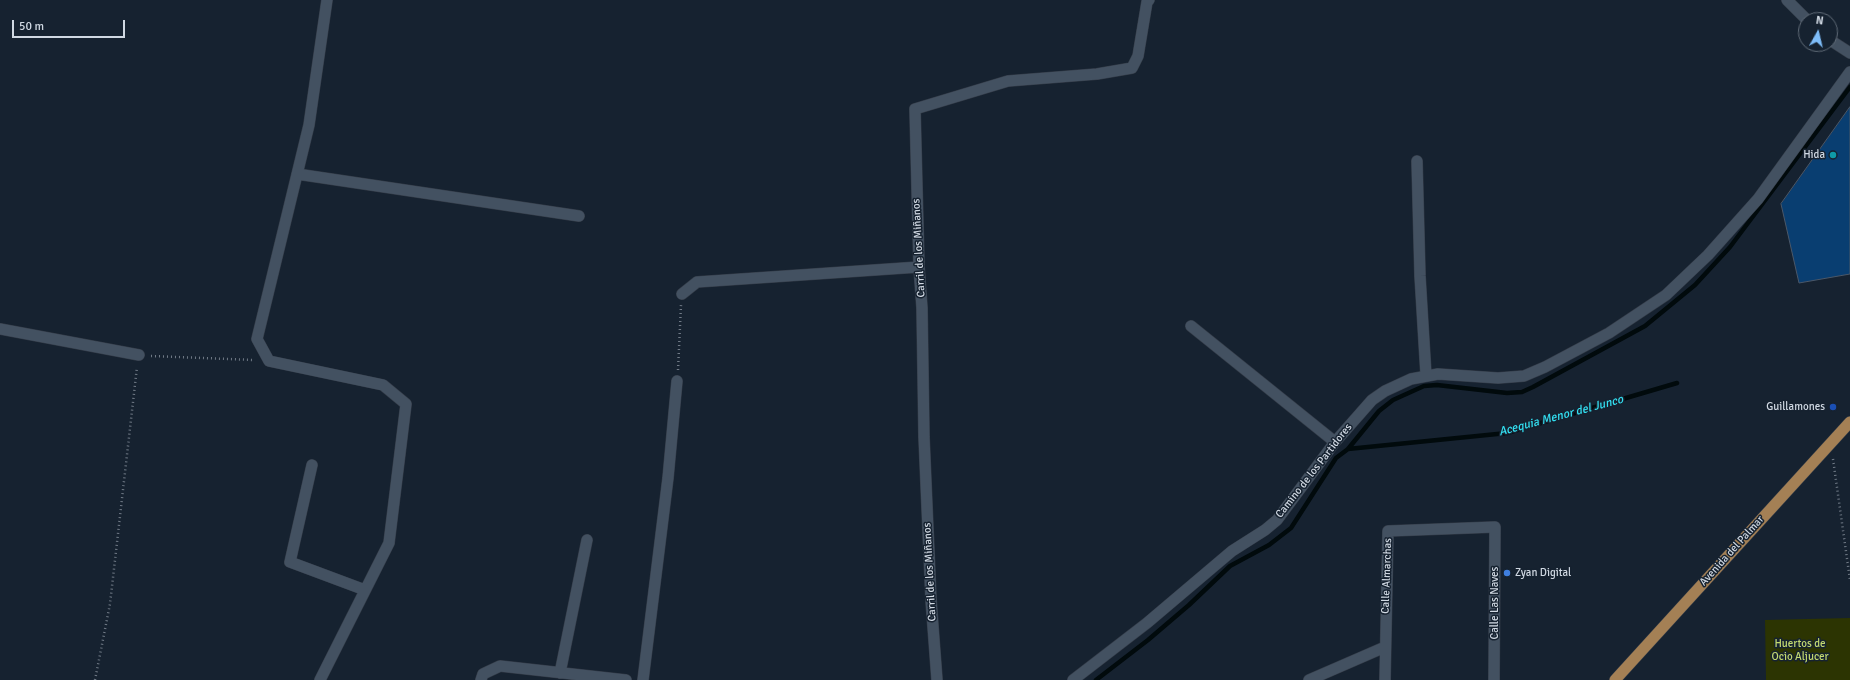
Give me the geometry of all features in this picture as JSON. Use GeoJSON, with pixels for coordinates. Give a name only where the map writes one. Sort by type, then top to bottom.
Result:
{"type":"FeatureCollection","features":[{"type":"Feature","properties":{"kind":"main road","name":"Avenida del Palmar"},"geometry":{"type":"LineString","coordinates":[[1615,680],[1850,422]]}},
{"type":"Feature","properties":{"kind":"street"},"geometry":{"type":"LineString","coordinates":[[320,680],[389,542],[406,404],[383,385],[269,361],[257,339],[309,125],[327,0]]}},
{"type":"Feature","properties":{"kind":"street","name":"Carril de los Miñanos"},"geometry":{"type":"LineString","coordinates":[[937,680],[931,600],[924,443],[922,308],[919,267],[915,109],[1008,81],[1097,74],[1132,68],[1138,56],[1147,2],[1149,0]]}},
{"type":"Feature","properties":{"kind":"street"},"geometry":{"type":"LineString","coordinates":[[1787,0],[1799,12]]}},
{"type":"Feature","properties":{"kind":"street"},"geometry":{"type":"LineString","coordinates":[[1838,45],[1850,53]]}},
{"type":"Feature","properties":{"kind":"street","name":"Camino de los Partidores"},"geometry":{"type":"LineString","coordinates":[[1074,680],[1147,623],[1232,551],[1265,530],[1277,520],[1335,442],[1372,400],[1397,385],[1426,375],[1450,374],[1498,378],[1524,376],[1545,367],[1609,333],[1649,308],[1695,269],[1742,218],[1769,184],[1850,72]]}},
{"type":"Feature","properties":{"kind":"street"},"geometry":{"type":"LineString","coordinates":[[1417,161],[1420,276],[1426,375]]}},
{"type":"Feature","properties":{"kind":"street"},"geometry":{"type":"LineString","coordinates":[[297,174],[579,216]]}},
{"type":"Feature","properties":{"kind":"street"},"geometry":{"type":"LineString","coordinates":[[682,294],[697,282],[919,267]]}},
{"type":"Feature","properties":{"kind":"street"},"geometry":{"type":"LineString","coordinates":[[1191,326],[1335,442]]}},
{"type":"Feature","properties":{"kind":"street"},"geometry":{"type":"LineString","coordinates":[[0,329],[139,355]]}},
{"type":"Feature","properties":{"kind":"street"},"geometry":{"type":"LineString","coordinates":[[643,680],[668,478],[677,381]]}},
{"type":"Feature","properties":{"kind":"street"},"geometry":{"type":"LineString","coordinates":[[312,465],[290,562],[366,590]]}},
{"type":"Feature","properties":{"kind":"street","name":"Calle Almarchas"},"geometry":{"type":"LineString","coordinates":[[1385,680],[1388,531],[1495,527]]}},
{"type":"Feature","properties":{"kind":"street","name":"Calle Las Naves"},"geometry":{"type":"LineString","coordinates":[[1494,680],[1495,527]]}},
{"type":"Feature","properties":{"kind":"street"},"geometry":{"type":"LineString","coordinates":[[560,673],[587,540]]}},
{"type":"Feature","properties":{"kind":"street"},"geometry":{"type":"LineString","coordinates":[[1309,680],[1385,647]]}},
{"type":"Feature","properties":{"kind":"street"},"geometry":{"type":"LineString","coordinates":[[481,680],[483,674],[500,666],[626,680]]}},
{"type":"Feature","properties":{"kind":"path"},"geometry":{"type":"LineString","coordinates":[[677,381],[682,294]]}},
{"type":"Feature","properties":{"kind":"path"},"geometry":{"type":"LineString","coordinates":[[95,680],[110,604],[139,355],[269,361]]}},
{"type":"Feature","properties":{"kind":"path"},"geometry":{"type":"LineString","coordinates":[[1831,443],[1850,580]]}},
{"type":"Feature","properties":{"kind":"green space","name":"Huertos de Ocio Aljucer"},"geometry":{"type":"Polygon","coordinates":[[[1850,618],[1850,680],[1766,680],[1765,620],[1850,618]]]}},
{"type":"Feature","properties":{"kind":"building","name":"Hida"},"geometry":{"type":"Polygon","coordinates":[[[1850,107],[1850,274],[1799,283],[1781,204],[1850,107]]]}},
{"type":"Feature","properties":{"kind":"waterway"},"geometry":{"type":"LineString","coordinates":[[1096,680],[1148,640],[1189,605],[1230,566],[1269,545],[1291,528],[1336,458],[1348,449],[1379,411],[1393,400],[1424,386],[1437,385],[1507,393],[1522,392],[1645,326],[1695,285],[1730,247],[1850,87]]}},
{"type":"Feature","properties":{"kind":"waterway","name":"Acequia Menor del Junco"},"geometry":{"type":"LineString","coordinates":[[1348,449],[1507,433],[1677,383]]}},
{"type":"Feature","properties":{"kind":"place","name":"Hida"},"geometry":{"type":"Point","coordinates":[1833,155]}},
{"type":"Feature","properties":{"kind":"place","name":"Guillamones"},"geometry":{"type":"Point","coordinates":[1833,407]}},
{"type":"Feature","properties":{"kind":"place","name":"Zyan Digital"},"geometry":{"type":"Point","coordinates":[1507,573]}}]}
